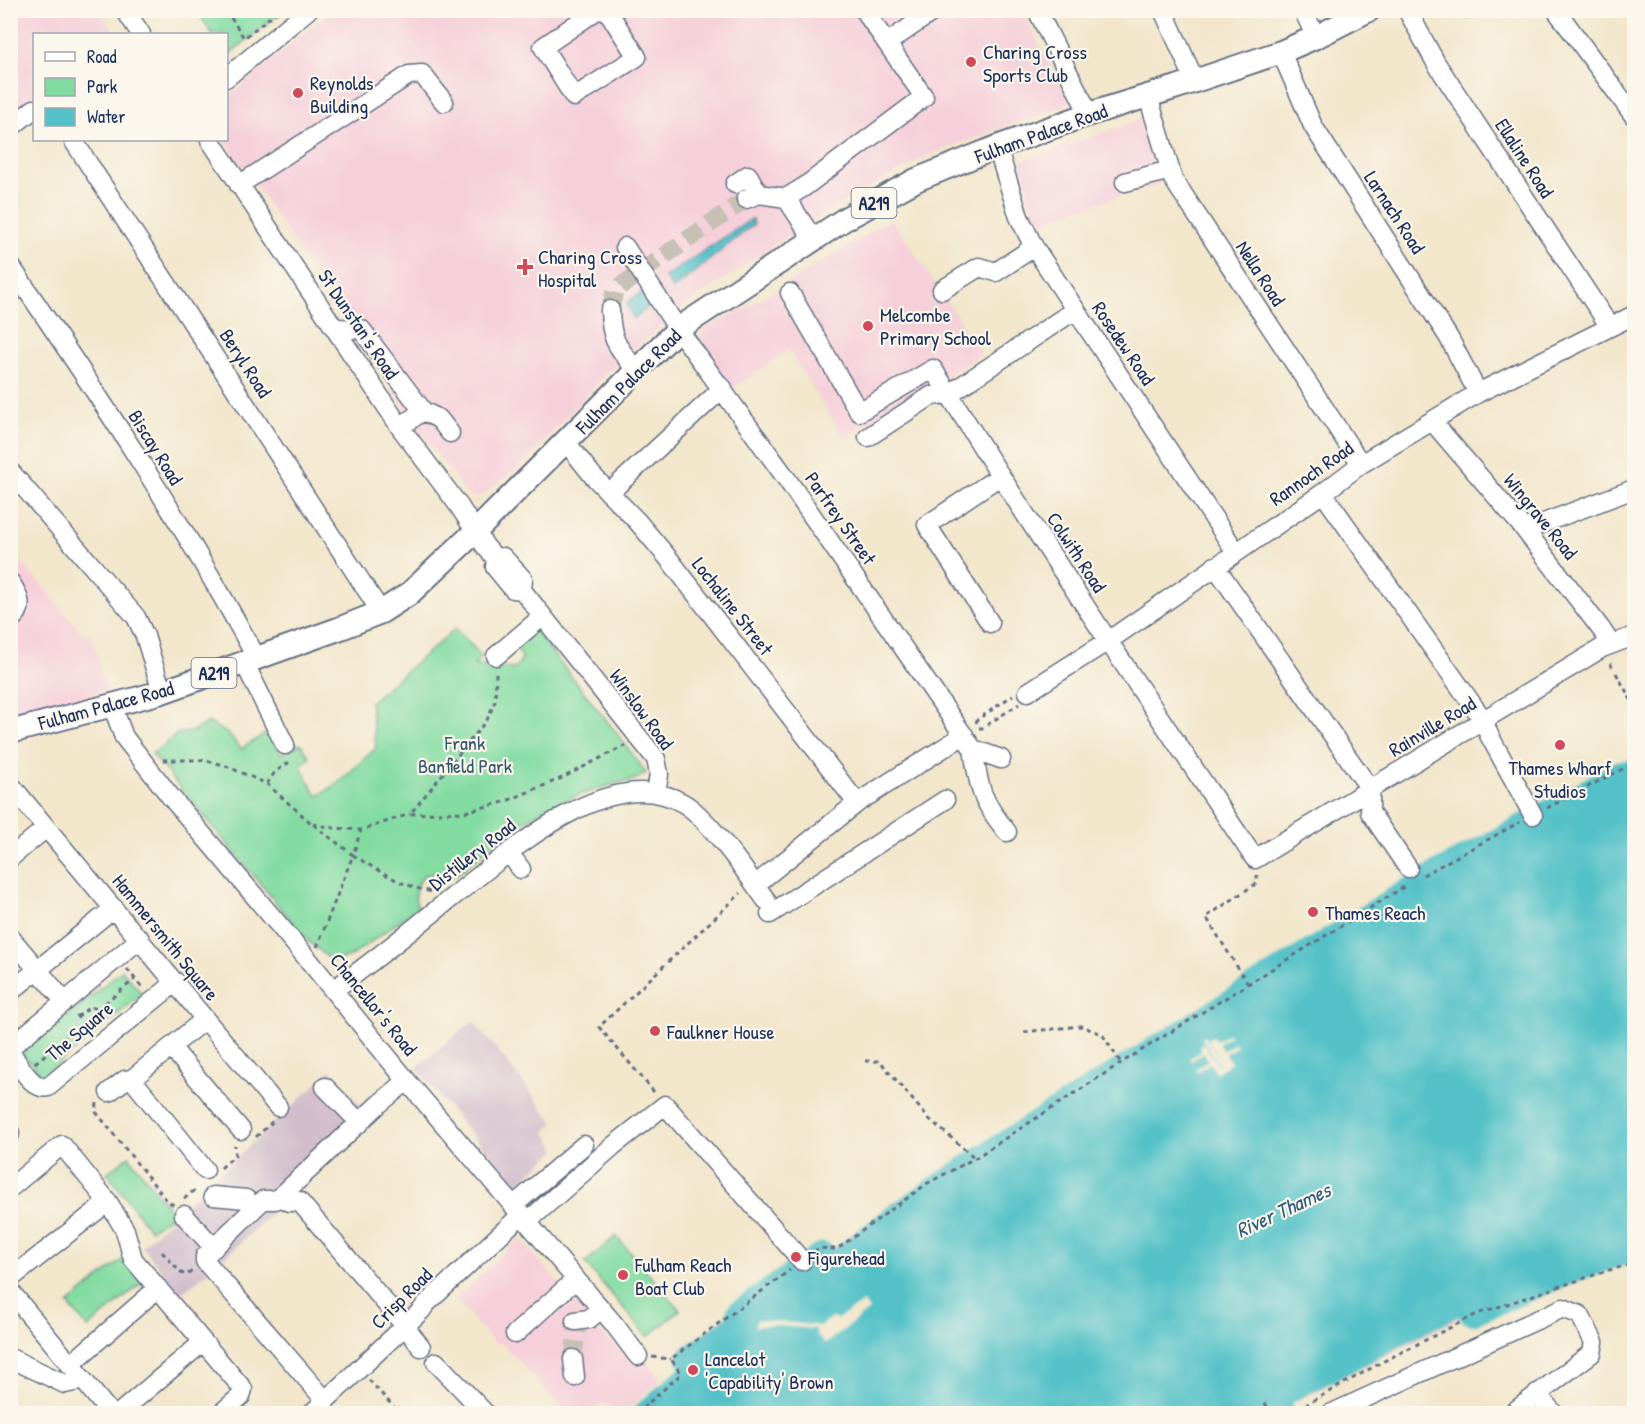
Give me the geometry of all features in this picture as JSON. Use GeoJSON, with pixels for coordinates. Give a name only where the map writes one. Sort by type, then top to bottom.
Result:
{"type":"FeatureCollection","features":[{"type":"Feature","properties":{"kind":"main road","name":"Fulham Palace Road"},"geometry":{"type":"LineString","coordinates":[[12,726],[162,692],[381,612],[409,594],[476,531],[488,516],[566,442],[678,329],[845,219],[915,180],[997,147],[1089,114],[1281,52],[1369,10]]}},
{"type":"Feature","properties":{"kind":"street"},"geometry":{"type":"LineString","coordinates":[[125,10],[140,33]]}},
{"type":"Feature","properties":{"kind":"street"},"geometry":{"type":"LineString","coordinates":[[228,76],[308,10]]}},
{"type":"Feature","properties":{"kind":"street"},"geometry":{"type":"LineString","coordinates":[[597,10],[543,47],[574,97],[637,57],[607,10]]}},
{"type":"Feature","properties":{"kind":"street"},"geometry":{"type":"LineString","coordinates":[[735,184],[748,175],[752,197],[786,198],[924,98],[864,10]]}},
{"type":"Feature","properties":{"kind":"street"},"geometry":{"type":"LineString","coordinates":[[887,43],[935,10]]}},
{"type":"Feature","properties":{"kind":"street"},"geometry":{"type":"LineString","coordinates":[[1036,10],[1089,114]]}},
{"type":"Feature","properties":{"kind":"street"},"geometry":{"type":"LineString","coordinates":[[1163,10],[1195,81]]}},
{"type":"Feature","properties":{"kind":"street"},"geometry":{"type":"LineString","coordinates":[[1303,10],[1316,37]]}},
{"type":"Feature","properties":{"kind":"street","name":"Ellaline Road"},"geometry":{"type":"LineString","coordinates":[[1407,10],[1436,63],[1610,327]]}},
{"type":"Feature","properties":{"kind":"street"},"geometry":{"type":"LineString","coordinates":[[1556,10],[1635,116]]}},
{"type":"Feature","properties":{"kind":"street","name":"Larnach Road"},"geometry":{"type":"LineString","coordinates":[[1281,52],[1313,126],[1449,338],[1478,393]]}},
{"type":"Feature","properties":{"kind":"street"},"geometry":{"type":"LineString","coordinates":[[239,185],[409,75],[422,74],[444,102]]}},
{"type":"Feature","properties":{"kind":"street","name":"Nella Road"},"geometry":{"type":"LineString","coordinates":[[1148,96],[1173,178],[1361,464]]}},
{"type":"Feature","properties":{"kind":"street"},"geometry":{"type":"LineString","coordinates":[[10,128],[33,110]]}},
{"type":"Feature","properties":{"kind":"street","name":"Beryl Road"},"geometry":{"type":"LineString","coordinates":[[74,141],[381,612]]}},
{"type":"Feature","properties":{"kind":"street","name":"St Dunstan's Road"},"geometry":{"type":"LineString","coordinates":[[211,141],[400,427],[476,531]]}},
{"type":"Feature","properties":{"kind":"street","name":"Rosedew Road"},"geometry":{"type":"LineString","coordinates":[[997,147],[1019,217],[1034,247],[1236,552]]}},
{"type":"Feature","properties":{"kind":"street"},"geometry":{"type":"LineString","coordinates":[[1125,182],[1170,170]]}},
{"type":"Feature","properties":{"kind":"street"},"geometry":{"type":"LineString","coordinates":[[786,198],[814,240]]}},
{"type":"Feature","properties":{"kind":"street","name":"Parfrey Street"},"geometry":{"type":"LineString","coordinates":[[625,247],[678,329],[723,388],[969,742]]}},
{"type":"Feature","properties":{"kind":"street"},"geometry":{"type":"LineString","coordinates":[[942,290],[979,267],[996,273],[1034,247]]}},
{"type":"Feature","properties":{"kind":"street","name":"Biscay Road"},"geometry":{"type":"LineString","coordinates":[[10,265],[74,359],[221,591],[285,745]]}},
{"type":"Feature","properties":{"kind":"street","name":"Colwith Road"},"geometry":{"type":"LineString","coordinates":[[790,293],[859,412],[933,369],[1000,476],[1257,865]]}},
{"type":"Feature","properties":{"kind":"street"},"geometry":{"type":"LineString","coordinates":[[610,310],[615,345],[636,370]]}},
{"type":"Feature","properties":{"kind":"street"},"geometry":{"type":"LineString","coordinates":[[868,437],[931,396],[949,394],[1075,310]]}},
{"type":"Feature","properties":{"kind":"street","name":"Rannoch Road"},"geometry":{"type":"LineString","coordinates":[[1028,692],[1108,641],[1323,493],[1361,464],[1478,393],[1635,315]]}},
{"type":"Feature","properties":{"kind":"street"},"geometry":{"type":"LineString","coordinates":[[335,328],[361,329],[423,411],[439,419],[450,433]]}},
{"type":"Feature","properties":{"kind":"street"},"geometry":{"type":"LineString","coordinates":[[609,493],[723,388]]}},
{"type":"Feature","properties":{"kind":"street"},"geometry":{"type":"LineString","coordinates":[[400,427],[423,411]]}},
{"type":"Feature","properties":{"kind":"street","name":"Wingrave Road"},"geometry":{"type":"LineString","coordinates":[[1432,421],[1525,530],[1611,644]]}},
{"type":"Feature","properties":{"kind":"street","name":"Lochaline Street"},"geometry":{"type":"LineString","coordinates":[[566,442],[669,559],[856,803]]}},
{"type":"Feature","properties":{"kind":"street"},"geometry":{"type":"LineString","coordinates":[[10,471],[136,617],[145,636],[162,692]]}},
{"type":"Feature","properties":{"kind":"street"},"geometry":{"type":"LineString","coordinates":[[990,623],[927,525],[1000,476]]}},
{"type":"Feature","properties":{"kind":"street"},"geometry":{"type":"LineString","coordinates":[[1525,530],[1635,489]]}},
{"type":"Feature","properties":{"kind":"street"},"geometry":{"type":"LineString","coordinates":[[1323,493],[1484,721],[1489,735],[1533,815]]}},
{"type":"Feature","properties":{"kind":"street","name":"Winslow Road"},"geometry":{"type":"LineString","coordinates":[[476,531],[496,559],[495,567],[513,589],[522,590],[656,759],[659,774],[656,793]]}},
{"type":"Feature","properties":{"kind":"street"},"geometry":{"type":"LineString","coordinates":[[1215,566],[1370,789],[1370,812],[1408,868]]}},
{"type":"Feature","properties":{"kind":"street"},"geometry":{"type":"LineString","coordinates":[[10,582],[19,594],[21,606],[16,616],[10,620]]}},
{"type":"Feature","properties":{"kind":"street"},"geometry":{"type":"LineString","coordinates":[[496,656],[543,616]]}},
{"type":"Feature","properties":{"kind":"street","name":"Rainville Road"},"geometry":{"type":"LineString","coordinates":[[1257,865],[1370,789],[1611,644],[1635,636]]}},
{"type":"Feature","properties":{"kind":"street","name":"Chancellor's Road"},"geometry":{"type":"LineString","coordinates":[[112,705],[124,737],[148,769],[407,1081],[614,1324],[638,1356]]}},
{"type":"Feature","properties":{"kind":"street"},"geometry":{"type":"LineString","coordinates":[[969,742],[1001,759]]}},
{"type":"Feature","properties":{"kind":"street"},"geometry":{"type":"LineString","coordinates":[[761,895],[856,803],[969,742]]}},
{"type":"Feature","properties":{"kind":"street"},"geometry":{"type":"LineString","coordinates":[[969,742],[980,789],[991,813],[1007,832]]}},
{"type":"Feature","properties":{"kind":"street","name":"Distillery Road"},"geometry":{"type":"LineString","coordinates":[[333,990],[509,852],[548,826],[584,806],[609,797],[632,793],[656,793]]}},
{"type":"Feature","properties":{"kind":"street"},"geometry":{"type":"LineString","coordinates":[[656,793],[682,802],[693,810],[705,822],[761,895]]}},
{"type":"Feature","properties":{"kind":"street","name":"Hammersmith Square"},"geometry":{"type":"LineString","coordinates":[[14,795],[46,828],[114,908],[278,1107]]}},
{"type":"Feature","properties":{"kind":"street"},"geometry":{"type":"LineString","coordinates":[[761,895],[945,800]]}},
{"type":"Feature","properties":{"kind":"street"},"geometry":{"type":"LineString","coordinates":[[10,858],[46,828]]}},
{"type":"Feature","properties":{"kind":"street"},"geometry":{"type":"LineString","coordinates":[[509,852],[521,869]]}},
{"type":"Feature","properties":{"kind":"street"},"geometry":{"type":"LineString","coordinates":[[10,993],[114,908]]}},
{"type":"Feature","properties":{"kind":"street"},"geometry":{"type":"LineString","coordinates":[[10,937],[65,1002]]}},
{"type":"Feature","properties":{"kind":"street","name":"The Square"},"geometry":{"type":"LineString","coordinates":[[140,939],[13,1045],[11,1052],[18,1077],[43,1088],[48,1087],[176,982]]}},
{"type":"Feature","properties":{"kind":"street"},"geometry":{"type":"LineString","coordinates":[[109,1092],[125,1080],[132,1079],[204,1019]]}},
{"type":"Feature","properties":{"kind":"street"},"geometry":{"type":"LineString","coordinates":[[171,1047],[241,1130]]}},
{"type":"Feature","properties":{"kind":"street"},"geometry":{"type":"LineString","coordinates":[[132,1079],[205,1170]]}},
{"type":"Feature","properties":{"kind":"street"},"geometry":{"type":"LineString","coordinates":[[210,1259],[263,1200],[275,1200],[281,1196],[378,1104],[407,1081]]}},
{"type":"Feature","properties":{"kind":"street"},"geometry":{"type":"LineString","coordinates":[[325,1087],[360,1123]]}},
{"type":"Feature","properties":{"kind":"street"},"geometry":{"type":"LineString","coordinates":[[521,1213],[665,1105],[802,1261]]}},
{"type":"Feature","properties":{"kind":"street"},"geometry":{"type":"LineString","coordinates":[[521,1213],[584,1144]]}},
{"type":"Feature","properties":{"kind":"street"},"geometry":{"type":"LineString","coordinates":[[10,1188],[62,1145],[108,1202],[125,1230],[133,1259],[243,1389],[241,1396],[220,1413]]}},
{"type":"Feature","properties":{"kind":"street"},"geometry":{"type":"LineString","coordinates":[[213,1196],[246,1199],[255,1208]]}},
{"type":"Feature","properties":{"kind":"street"},"geometry":{"type":"LineString","coordinates":[[281,1196],[290,1202],[299,1201],[421,1347]]}},
{"type":"Feature","properties":{"kind":"street"},"geometry":{"type":"LineString","coordinates":[[10,1279],[108,1202]]}},
{"type":"Feature","properties":{"kind":"street","name":"Crisp Road"},"geometry":{"type":"LineString","coordinates":[[318,1409],[521,1213]]}},
{"type":"Feature","properties":{"kind":"street"},"geometry":{"type":"LineString","coordinates":[[184,1215],[210,1259],[318,1409]]}},
{"type":"Feature","properties":{"kind":"street"},"geometry":{"type":"LineString","coordinates":[[515,1334],[576,1279]]}},
{"type":"Feature","properties":{"kind":"street"},"geometry":{"type":"LineString","coordinates":[[70,1365],[158,1288]]}},
{"type":"Feature","properties":{"kind":"street"},"geometry":{"type":"LineString","coordinates":[[10,1291],[111,1413]]}},
{"type":"Feature","properties":{"kind":"street"},"geometry":{"type":"LineString","coordinates":[[1330,1413],[1563,1308],[1580,1316],[1594,1342],[1592,1353],[1511,1413]]}},
{"type":"Feature","properties":{"kind":"street"},"geometry":{"type":"LineString","coordinates":[[575,1321],[589,1319],[601,1309]]}},
{"type":"Feature","properties":{"kind":"street"},"geometry":{"type":"LineString","coordinates":[[118,1413],[203,1342]]}},
{"type":"Feature","properties":{"kind":"street"},"geometry":{"type":"LineString","coordinates":[[10,1358],[66,1384],[83,1380]]}},
{"type":"Feature","properties":{"kind":"street"},"geometry":{"type":"LineString","coordinates":[[436,1362],[486,1413]]}},
{"type":"Feature","properties":{"kind":"street"},"geometry":{"type":"LineString","coordinates":[[1537,1394],[1554,1413]]}},
{"type":"Feature","properties":{"kind":"street"},"geometry":{"type":"LineString","coordinates":[[87,1413],[98,1398]]}},
{"type":"Feature","properties":{"kind":"path"},"geometry":{"type":"LineString","coordinates":[[226,10],[244,38],[279,10]]}},
{"type":"Feature","properties":{"kind":"path"},"geometry":{"type":"LineString","coordinates":[[410,814],[487,720],[495,701],[496,656]]}},
{"type":"Feature","properties":{"kind":"path"},"geometry":{"type":"LineString","coordinates":[[1616,673],[1635,705]]}},
{"type":"Feature","properties":{"kind":"path"},"geometry":{"type":"LineString","coordinates":[[1021,690],[1028,692],[1027,699],[982,728],[974,728],[977,720],[1021,690]]}},
{"type":"Feature","properties":{"kind":"path"},"geometry":{"type":"LineString","coordinates":[[1635,711],[1631,719],[1635,725]]}},
{"type":"Feature","properties":{"kind":"path"},"geometry":{"type":"LineString","coordinates":[[311,823],[361,830],[410,814],[465,812],[504,802],[535,791],[591,765],[638,737]]}},
{"type":"Feature","properties":{"kind":"path"},"geometry":{"type":"LineString","coordinates":[[267,783],[275,772],[295,758],[285,745]]}},
{"type":"Feature","properties":{"kind":"path"},"geometry":{"type":"LineString","coordinates":[[148,769],[161,760],[202,760],[224,765],[267,783],[311,823],[353,855],[385,875],[417,889],[434,892],[443,905]]}},
{"type":"Feature","properties":{"kind":"path"},"geometry":{"type":"LineString","coordinates":[[636,1413],[681,1374],[671,1359],[819,1248],[837,1250],[928,1183],[975,1158],[1120,1063],[1416,880],[1533,815],[1635,763]]}},
{"type":"Feature","properties":{"kind":"path"},"geometry":{"type":"LineString","coordinates":[[311,963],[361,830]]}},
{"type":"Feature","properties":{"kind":"path"},"geometry":{"type":"LineString","coordinates":[[1248,984],[1206,917],[1257,883],[1257,865]]}},
{"type":"Feature","properties":{"kind":"path"},"geometry":{"type":"LineString","coordinates":[[665,1105],[599,1027],[761,895]]}},
{"type":"Feature","properties":{"kind":"path"},"geometry":{"type":"LineString","coordinates":[[118,958],[153,1000]]}},
{"type":"Feature","properties":{"kind":"path"},"geometry":{"type":"LineString","coordinates":[[98,1009],[135,979]]}},
{"type":"Feature","properties":{"kind":"path"},"geometry":{"type":"LineString","coordinates":[[65,1002],[100,1043]]}},
{"type":"Feature","properties":{"kind":"path"},"geometry":{"type":"LineString","coordinates":[[77,1017],[90,1007],[98,1009]]}},
{"type":"Feature","properties":{"kind":"path"},"geometry":{"type":"LineString","coordinates":[[87,1029],[99,1018],[98,1009]]}},
{"type":"Feature","properties":{"kind":"path"},"geometry":{"type":"LineString","coordinates":[[18,1077],[82,1023]]}},
{"type":"Feature","properties":{"kind":"path"},"geometry":{"type":"LineString","coordinates":[[1024,1032],[1081,1026],[1102,1034],[1120,1063]]}},
{"type":"Feature","properties":{"kind":"path"},"geometry":{"type":"LineString","coordinates":[[866,1061],[880,1061],[928,1118],[975,1158]]}},
{"type":"Feature","properties":{"kind":"path"},"geometry":{"type":"LineString","coordinates":[[162,1252],[181,1273],[187,1275],[210,1259]]}},
{"type":"Feature","properties":{"kind":"path"},"geometry":{"type":"LineString","coordinates":[[1289,1413],[1477,1314],[1609,1270],[1635,1264]]}},
{"type":"Feature","properties":{"kind":"path"},"geometry":{"type":"LineString","coordinates":[[360,1370],[400,1413]]}},
{"type":"Feature","properties":{"kind":"path"},"geometry":{"type":"LineString","coordinates":[[1265,1403],[1270,1413]]}},
{"type":"Feature","properties":{"kind":"shaded area","name":"Charing Cross Hospital"},"geometry":{"type":"Polygon","coordinates":[[[332,10],[1022,11],[1067,98],[1067,103],[939,151],[834,207],[763,253],[693,300],[648,337],[606,374],[522,465],[481,496],[475,497],[468,495],[434,451],[226,141],[228,141],[228,97],[332,10]]]}},
{"type":"Feature","properties":{"kind":"shaded area"},"geometry":{"type":"Polygon","coordinates":[[[11,11],[100,11],[115,33],[33,33],[33,117],[11,135],[11,11]]]}},
{"type":"Feature","properties":{"kind":"shaded area"},"geometry":{"type":"Polygon","coordinates":[[[1140,120],[1159,185],[1055,216],[1040,225],[1035,218],[1018,162],[1140,120]]]}},
{"type":"Feature","properties":{"kind":"shaded area","name":"Melcombe Primary School"},"geometry":{"type":"Polygon","coordinates":[[[892,219],[982,354],[845,438],[788,350],[730,390],[699,340],[703,329],[756,302],[892,219]]]}},
{"type":"Feature","properties":{"kind":"shaded area"},"geometry":{"type":"Polygon","coordinates":[[[10,549],[86,637],[90,632],[107,690],[11,717],[10,549]]]}},
{"type":"Feature","properties":{"kind":"shaded area"},"geometry":{"type":"Polygon","coordinates":[[[473,1021],[554,1123],[545,1131],[557,1150],[515,1186],[416,1068],[473,1021]]]}},
{"type":"Feature","properties":{"kind":"shaded area"},"geometry":{"type":"Polygon","coordinates":[[[331,1070],[364,1110],[389,1080],[398,1097],[284,1198],[276,1209],[221,1261],[180,1294],[142,1246],[331,1070]]]}},
{"type":"Feature","properties":{"kind":"shaded area"},"geometry":{"type":"Polygon","coordinates":[[[520,1238],[611,1344],[626,1334],[661,1380],[623,1413],[603,1403],[591,1413],[567,1413],[501,1342],[496,1345],[455,1299],[520,1238]]]}},
{"type":"Feature","properties":{"kind":"shaded area"},"geometry":{"type":"Polygon","coordinates":[[[1464,1297],[1472,1311],[1279,1410],[1273,1397],[1464,1297]]]}},
{"type":"Feature","properties":{"kind":"green space"},"geometry":{"type":"Polygon","coordinates":[[[197,11],[283,11],[228,55],[228,33],[211,33],[197,11]]]}},
{"type":"Feature","properties":{"kind":"green space","name":"Frank Banfield Park"},"geometry":{"type":"Polygon","coordinates":[[[455,629],[482,656],[474,665],[514,669],[523,659],[515,645],[534,630],[646,773],[634,780],[584,793],[544,809],[505,835],[457,875],[445,873],[424,875],[416,890],[415,898],[418,907],[350,957],[332,961],[309,942],[152,754],[177,734],[194,731],[208,722],[228,734],[241,749],[269,731],[281,754],[301,744],[310,758],[300,765],[317,796],[336,785],[376,748],[370,702],[455,629]]]}},
{"type":"Feature","properties":{"kind":"green space"},"geometry":{"type":"Polygon","coordinates":[[[122,970],[142,994],[43,1077],[22,1053],[122,970]]]}},
{"type":"Feature","properties":{"kind":"green space"},"geometry":{"type":"Polygon","coordinates":[[[129,1156],[173,1214],[150,1230],[107,1173],[129,1156]]]}},
{"type":"Feature","properties":{"kind":"green space","name":"Fulham Reach Boat Club"},"geometry":{"type":"Polygon","coordinates":[[[616,1236],[680,1310],[648,1337],[585,1263],[616,1236]]]}},
{"type":"Feature","properties":{"kind":"green space"},"geometry":{"type":"Polygon","coordinates":[[[124,1258],[143,1282],[88,1328],[68,1304],[124,1258]]]}},
{"type":"Feature","properties":{"kind":"water"},"geometry":{"type":"Polygon","coordinates":[[[752,219],[754,224],[673,289],[665,277],[752,219]]]}},
{"type":"Feature","properties":{"kind":"water"},"geometry":{"type":"Polygon","coordinates":[[[649,288],[656,300],[634,319],[626,303],[649,288]]]}},
{"type":"Feature","properties":{"kind":"water","name":"River Thames"},"geometry":{"type":"Polygon","coordinates":[[[1634,772],[1634,1247],[1575,1268],[1472,1311],[1463,1297],[1273,1396],[1279,1410],[1270,1413],[647,1414],[699,1369],[691,1359],[733,1329],[743,1318],[740,1314],[822,1256],[831,1268],[897,1217],[981,1160],[1420,885],[1621,774],[1634,772]]]}},
{"type":"Feature","properties":{"kind":"pier"},"geometry":{"type":"Polygon","coordinates":[[[1197,1024],[1222,1063],[1208,1039],[1213,1036],[1217,1041],[1229,1033],[1230,1036],[1218,1044],[1223,1051],[1235,1043],[1237,1046],[1225,1054],[1231,1063],[1216,1073],[1210,1063],[1197,1072],[1195,1070],[1208,1060],[1204,1053],[1191,1061],[1189,1059],[1202,1051],[1199,1046],[1203,1043],[1219,1065],[1194,1026],[1197,1024]]]}},
{"type":"Feature","properties":{"kind":"pier","name":"Fulham Reach Boat Club"},"geometry":{"type":"Polygon","coordinates":[[[863,1302],[869,1310],[825,1344],[816,1334],[816,1329],[770,1325],[733,1329],[743,1318],[820,1326],[831,1318],[838,1319],[863,1302]]]}},
{"type":"Feature","properties":{"kind":"waterway"},"geometry":{"type":"LineString","coordinates":[[647,1414],[699,1369],[691,1359],[733,1329],[743,1318],[740,1314],[822,1256],[831,1268],[897,1217],[981,1160],[1420,885],[1621,774],[1634,772]]}},
{"type":"Feature","properties":{"kind":"waterway"},"geometry":{"type":"LineString","coordinates":[[1270,1414],[1279,1410],[1273,1397],[1464,1297],[1472,1311],[1575,1268],[1634,1247]]}},
{"type":"Feature","properties":{"kind":"tunnel"},"geometry":{"type":"LineString","coordinates":[[1463,10],[1475,10]]}},
{"type":"Feature","properties":{"kind":"tunnel"},"geometry":{"type":"LineString","coordinates":[[610,310],[615,290],[746,199]]}},
{"type":"Feature","properties":{"kind":"tunnel"},"geometry":{"type":"LineString","coordinates":[[573,1359],[577,1329],[575,1321]]}},
{"type":"Feature","properties":{"kind":"place","name":"Charing Cross Sports Club"},"geometry":{"type":"Point","coordinates":[971,62]}},
{"type":"Feature","properties":{"kind":"place","name":"Reynolds Building"},"geometry":{"type":"Point","coordinates":[298,93]}},
{"type":"Feature","properties":{"kind":"place","name":"Charing Cross Hospital"},"geometry":{"type":"Point","coordinates":[525,267]}},
{"type":"Feature","properties":{"kind":"place","name":"Melcombe Primary School"},"geometry":{"type":"Point","coordinates":[868,326]}},
{"type":"Feature","properties":{"kind":"place","name":"Thames Wharf Studios"},"geometry":{"type":"Point","coordinates":[1560,745]}},
{"type":"Feature","properties":{"kind":"place","name":"Thames Reach"},"geometry":{"type":"Point","coordinates":[1313,912]}},
{"type":"Feature","properties":{"kind":"place","name":"Faulkner House"},"geometry":{"type":"Point","coordinates":[655,1031]}},
{"type":"Feature","properties":{"kind":"place","name":"Figurehead"},"geometry":{"type":"Point","coordinates":[796,1257]}},
{"type":"Feature","properties":{"kind":"place","name":"Fulham Reach Boat Club"},"geometry":{"type":"Point","coordinates":[623,1275]}},
{"type":"Feature","properties":{"kind":"place","name":"Lancelot 'Capability' Brown"},"geometry":{"type":"Point","coordinates":[693,1370]}}]}
